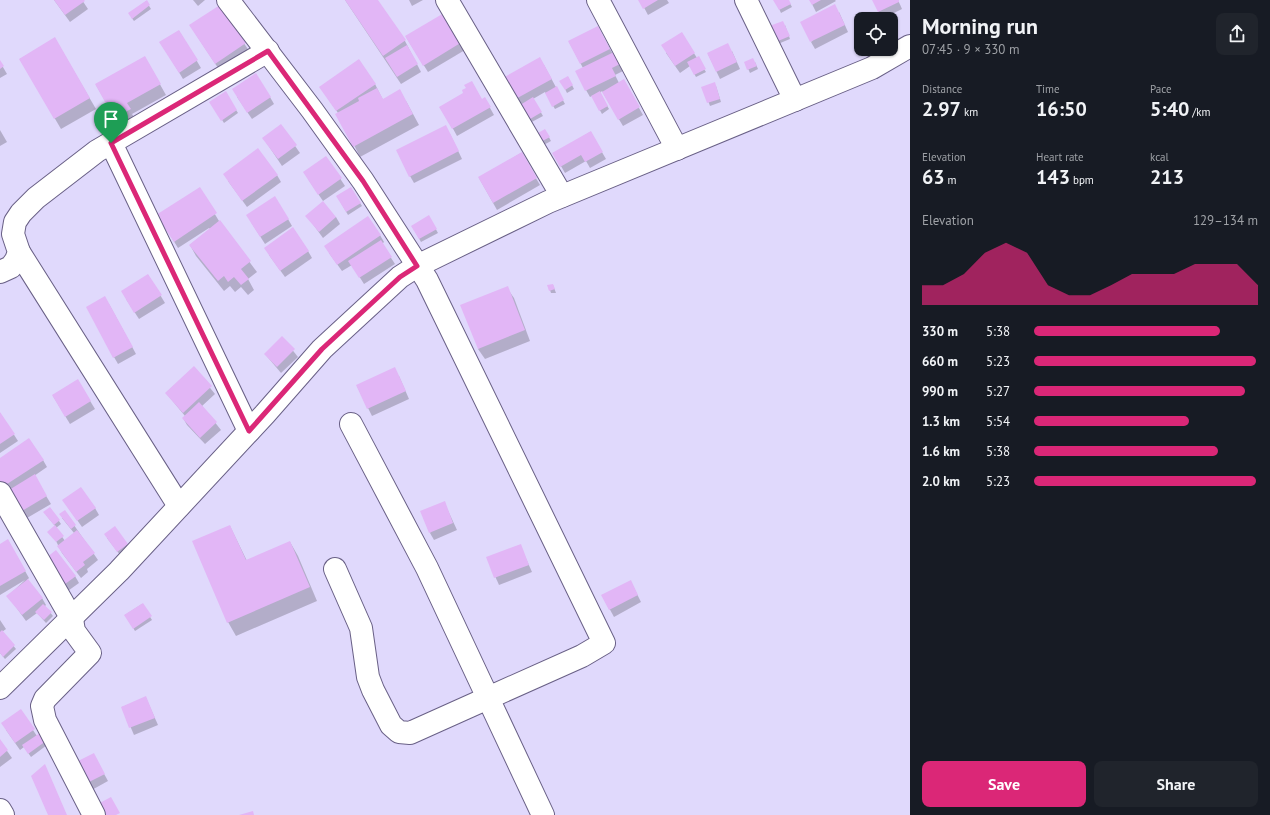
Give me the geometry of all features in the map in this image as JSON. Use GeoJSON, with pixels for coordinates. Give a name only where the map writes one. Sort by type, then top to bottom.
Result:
{"type":"FeatureCollection","features":[{"type":"Feature","properties":{"kind":"street"},"geometry":{"type":"LineString","coordinates":[[228,0],[268,51],[363,181],[427,280],[604,644],[582,656],[410,733],[399,732],[391,725],[368,677],[361,628],[335,569]]}},
{"type":"Feature","properties":{"kind":"street"},"geometry":{"type":"LineString","coordinates":[[447,0],[562,196]]}},
{"type":"Feature","properties":{"kind":"street"},"geometry":{"type":"LineString","coordinates":[[598,0],[676,149]]}},
{"type":"Feature","properties":{"kind":"street"},"geometry":{"type":"LineString","coordinates":[[746,0],[795,100]]}},
{"type":"Feature","properties":{"kind":"street"},"geometry":{"type":"LineString","coordinates":[[0,688],[77,632],[179,506],[249,431],[322,349],[400,277],[417,266],[562,196],[872,68],[910,46]]}},
{"type":"Feature","properties":{"kind":"street"},"geometry":{"type":"LineString","coordinates":[[0,272],[11,267],[16,260],[11,236],[15,222],[21,212],[36,198],[97,151],[268,51]]}},
{"type":"Feature","properties":{"kind":"street"},"geometry":{"type":"LineString","coordinates":[[111,143],[249,431]]}},
{"type":"Feature","properties":{"kind":"street"},"geometry":{"type":"LineString","coordinates":[[11,236],[179,506]]}},
{"type":"Feature","properties":{"kind":"street"},"geometry":{"type":"LineString","coordinates":[[351,424],[427,568],[543,815]]}},
{"type":"Feature","properties":{"kind":"street"},"geometry":{"type":"LineString","coordinates":[[0,493],[90,653],[45,699],[42,706],[45,720],[94,815]]}},
{"type":"Feature","properties":{"kind":"street"},"geometry":{"type":"LineString","coordinates":[[0,810],[3,815]]}},
{"type":"Feature","properties":{"kind":"building"},"geometry":{"type":"Polygon","coordinates":[[[54,0],[84,0],[85,1],[65,15],[54,0]]]}},
{"type":"Feature","properties":{"kind":"building"},"geometry":{"type":"Polygon","coordinates":[[[147,0],[150,5],[132,19],[128,13],[147,0]]]}},
{"type":"Feature","properties":{"kind":"building"},"geometry":{"type":"Polygon","coordinates":[[[345,0],[378,0],[406,40],[383,56],[345,0]]]}},
{"type":"Feature","properties":{"kind":"building"},"geometry":{"type":"Polygon","coordinates":[[[638,0],[658,0],[643,9],[638,0]]]}},
{"type":"Feature","properties":{"kind":"building"},"geometry":{"type":"Polygon","coordinates":[[[773,0],[789,0],[791,4],[779,10],[773,0]]]}},
{"type":"Feature","properties":{"kind":"building"},"geometry":{"type":"Polygon","coordinates":[[[809,0],[821,0],[812,5],[809,0]]]}},
{"type":"Feature","properties":{"kind":"building"},"geometry":{"type":"Polygon","coordinates":[[[872,0],[899,0],[899,2],[878,12],[872,0]]]}},
{"type":"Feature","properties":{"kind":"building"},"geometry":{"type":"Polygon","coordinates":[[[835,4],[845,25],[810,42],[800,22],[835,4]]]}},
{"type":"Feature","properties":{"kind":"building"},"geometry":{"type":"Polygon","coordinates":[[[220,5],[246,43],[215,64],[189,25],[220,5]]]}},
{"type":"Feature","properties":{"kind":"building"},"geometry":{"type":"Polygon","coordinates":[[[444,13],[462,42],[423,66],[405,36],[444,13]]]}},
{"type":"Feature","properties":{"kind":"building"},"geometry":{"type":"Polygon","coordinates":[[[783,21],[790,36],[771,44],[764,28],[783,21]]]}},
{"type":"Feature","properties":{"kind":"building"},"geometry":{"type":"Polygon","coordinates":[[[598,26],[610,49],[580,64],[568,41],[598,26]]]}},
{"type":"Feature","properties":{"kind":"building"},"geometry":{"type":"Polygon","coordinates":[[[179,30],[198,60],[179,73],[159,42],[179,30]]]}},
{"type":"Feature","properties":{"kind":"building"},"geometry":{"type":"Polygon","coordinates":[[[682,32],[695,53],[675,66],[661,45],[682,32]]]}},
{"type":"Feature","properties":{"kind":"building"},"geometry":{"type":"Polygon","coordinates":[[[55,37],[90,98],[54,119],[19,59],[55,37]]]}},
{"type":"Feature","properties":{"kind":"building"},"geometry":{"type":"Polygon","coordinates":[[[728,43],[737,62],[716,72],[707,53],[728,43]]]}},
{"type":"Feature","properties":{"kind":"building"},"geometry":{"type":"Polygon","coordinates":[[[407,45],[418,64],[397,77],[385,58],[407,45]]]}},
{"type":"Feature","properties":{"kind":"building"},"geometry":{"type":"Polygon","coordinates":[[[614,52],[620,64],[612,68],[616,76],[585,91],[575,71],[614,52]]]}},
{"type":"Feature","properties":{"kind":"building"},"geometry":{"type":"Polygon","coordinates":[[[145,56],[161,84],[127,103],[131,109],[114,118],[95,84],[145,56]]]}},
{"type":"Feature","properties":{"kind":"building"},"geometry":{"type":"Polygon","coordinates":[[[699,56],[706,69],[694,75],[687,62],[699,56]]]}},
{"type":"Feature","properties":{"kind":"building"},"geometry":{"type":"Polygon","coordinates":[[[540,57],[552,79],[512,101],[501,79],[540,57]]]}},
{"type":"Feature","properties":{"kind":"building"},"geometry":{"type":"Polygon","coordinates":[[[753,58],[757,66],[747,70],[744,62],[753,58]]]}},
{"type":"Feature","properties":{"kind":"building"},"geometry":{"type":"Polygon","coordinates":[[[359,59],[376,84],[336,111],[319,87],[359,59]]]}},
{"type":"Feature","properties":{"kind":"building"},"geometry":{"type":"Polygon","coordinates":[[[0,60],[4,66],[0,69],[0,60]]]}},
{"type":"Feature","properties":{"kind":"building"},"geometry":{"type":"Polygon","coordinates":[[[256,73],[271,97],[247,113],[232,89],[256,73]]]}},
{"type":"Feature","properties":{"kind":"building"},"geometry":{"type":"Polygon","coordinates":[[[568,76],[573,85],[565,90],[559,81],[568,76]]]}},
{"type":"Feature","properties":{"kind":"building"},"geometry":{"type":"Polygon","coordinates":[[[624,79],[640,107],[618,120],[602,92],[624,79]]]}},
{"type":"Feature","properties":{"kind":"building"},"geometry":{"type":"Polygon","coordinates":[[[472,81],[482,99],[485,97],[491,107],[452,129],[439,107],[463,93],[462,90],[466,88],[464,85],[472,81]]]}},
{"type":"Feature","properties":{"kind":"building"},"geometry":{"type":"Polygon","coordinates":[[[715,82],[720,99],[707,103],[701,87],[715,82]]]}},
{"type":"Feature","properties":{"kind":"building"},"geometry":{"type":"Polygon","coordinates":[[[557,86],[564,100],[552,107],[545,93],[557,86]]]}},
{"type":"Feature","properties":{"kind":"building"},"geometry":{"type":"Polygon","coordinates":[[[377,88],[383,99],[400,89],[413,114],[353,147],[335,114],[359,101],[358,98],[377,88]]]}},
{"type":"Feature","properties":{"kind":"building"},"geometry":{"type":"Polygon","coordinates":[[[226,91],[237,110],[221,121],[209,102],[226,91]]]}},
{"type":"Feature","properties":{"kind":"building"},"geometry":{"type":"Polygon","coordinates":[[[600,91],[608,106],[599,111],[591,96],[600,91]]]}},
{"type":"Feature","properties":{"kind":"building"},"geometry":{"type":"Polygon","coordinates":[[[533,97],[542,112],[525,122],[517,107],[533,97]]]}},
{"type":"Feature","properties":{"kind":"building"},"geometry":{"type":"Polygon","coordinates":[[[281,124],[297,145],[278,159],[262,138],[281,124]]]}},
{"type":"Feature","properties":{"kind":"building"},"geometry":{"type":"Polygon","coordinates":[[[446,125],[459,151],[409,177],[396,150],[446,125]]]}},
{"type":"Feature","properties":{"kind":"building"},"geometry":{"type":"Polygon","coordinates":[[[545,129],[550,137],[535,145],[531,137],[545,129]]]}},
{"type":"Feature","properties":{"kind":"building"},"geometry":{"type":"Polygon","coordinates":[[[591,131],[603,152],[585,162],[581,155],[560,167],[552,153],[591,131]]]}},
{"type":"Feature","properties":{"kind":"building"},"geometry":{"type":"Polygon","coordinates":[[[258,148],[278,175],[242,201],[223,174],[258,148]]]}},
{"type":"Feature","properties":{"kind":"building"},"geometry":{"type":"Polygon","coordinates":[[[522,152],[537,178],[493,203],[478,177],[522,152]]]}},
{"type":"Feature","properties":{"kind":"building"},"geometry":{"type":"Polygon","coordinates":[[[326,156],[342,178],[318,195],[303,172],[326,156]]]}},
{"type":"Feature","properties":{"kind":"building"},"geometry":{"type":"Polygon","coordinates":[[[200,187],[217,213],[174,242],[156,215],[200,187]]]}},
{"type":"Feature","properties":{"kind":"building"},"geometry":{"type":"Polygon","coordinates":[[[351,187],[361,203],[346,212],[336,196],[351,187]]]}},
{"type":"Feature","properties":{"kind":"building"},"geometry":{"type":"Polygon","coordinates":[[[275,196],[289,219],[260,237],[246,215],[275,196]]]}},
{"type":"Feature","properties":{"kind":"building"},"geometry":{"type":"Polygon","coordinates":[[[323,201],[336,217],[319,232],[305,216],[323,201]]]}},
{"type":"Feature","properties":{"kind":"building"},"geometry":{"type":"Polygon","coordinates":[[[429,215],[437,229],[419,239],[411,226],[429,215]]]}},
{"type":"Feature","properties":{"kind":"building"},"geometry":{"type":"Polygon","coordinates":[[[368,216],[381,235],[337,265],[324,246],[368,216]]]}},
{"type":"Feature","properties":{"kind":"building"},"geometry":{"type":"Polygon","coordinates":[[[220,220],[251,261],[241,269],[249,279],[241,285],[234,277],[228,282],[224,276],[218,281],[189,245],[220,220]]]}},
{"type":"Feature","properties":{"kind":"building"},"geometry":{"type":"Polygon","coordinates":[[[293,227],[309,251],[280,271],[264,248],[293,227]]]}},
{"type":"Feature","properties":{"kind":"building"},"geometry":{"type":"Polygon","coordinates":[[[381,240],[392,257],[359,278],[348,261],[381,240]]]}},
{"type":"Feature","properties":{"kind":"building"},"geometry":{"type":"Polygon","coordinates":[[[148,274],[162,295],[134,313],[121,291],[148,274]]]}},
{"type":"Feature","properties":{"kind":"building"},"geometry":{"type":"Polygon","coordinates":[[[553,284],[555,289],[549,291],[547,285],[553,284]]]}},
{"type":"Feature","properties":{"kind":"building"},"geometry":{"type":"Polygon","coordinates":[[[508,286],[525,330],[478,349],[460,305],[508,286]]]}},
{"type":"Feature","properties":{"kind":"building"},"geometry":{"type":"Polygon","coordinates":[[[105,296],[133,347],[113,358],[86,307],[105,296]]]}},
{"type":"Feature","properties":{"kind":"building"},"geometry":{"type":"Polygon","coordinates":[[[282,336],[295,349],[277,367],[264,354],[282,336]]]}},
{"type":"Feature","properties":{"kind":"building"},"geometry":{"type":"Polygon","coordinates":[[[194,366],[212,386],[183,413],[165,393],[194,366]]]}},
{"type":"Feature","properties":{"kind":"building"},"geometry":{"type":"Polygon","coordinates":[[[395,367],[406,391],[367,409],[356,385],[395,367]]]}},
{"type":"Feature","properties":{"kind":"building"},"geometry":{"type":"Polygon","coordinates":[[[78,379],[91,401],[65,417],[52,395],[78,379]]]}},
{"type":"Feature","properties":{"kind":"building"},"geometry":{"type":"Polygon","coordinates":[[[199,402],[217,422],[200,438],[182,418],[199,402]]]}},
{"type":"Feature","properties":{"kind":"building"},"geometry":{"type":"Polygon","coordinates":[[[0,412],[15,434],[0,444],[0,412]]]}},
{"type":"Feature","properties":{"kind":"building"},"geometry":{"type":"Polygon","coordinates":[[[29,438],[44,460],[4,486],[0,481],[0,458],[29,438]]]}},
{"type":"Feature","properties":{"kind":"building"},"geometry":{"type":"Polygon","coordinates":[[[35,474],[47,496],[22,511],[9,490],[35,474]]]}},
{"type":"Feature","properties":{"kind":"building"},"geometry":{"type":"Polygon","coordinates":[[[81,487],[96,508],[77,521],[62,500],[81,487]]]}},
{"type":"Feature","properties":{"kind":"building"},"geometry":{"type":"Polygon","coordinates":[[[445,501],[453,523],[429,533],[420,511],[445,501]]]}},
{"type":"Feature","properties":{"kind":"building"},"geometry":{"type":"Polygon","coordinates":[[[50,507],[60,520],[54,525],[43,512],[50,507]]]}},
{"type":"Feature","properties":{"kind":"building"},"geometry":{"type":"Polygon","coordinates":[[[65,510],[76,525],[71,529],[59,514],[65,510]]]}},
{"type":"Feature","properties":{"kind":"building"},"geometry":{"type":"Polygon","coordinates":[[[55,525],[64,536],[56,542],[47,532],[55,525]]]}},
{"type":"Feature","properties":{"kind":"building"},"geometry":{"type":"Polygon","coordinates":[[[230,525],[246,560],[290,541],[310,587],[227,623],[192,541],[230,525]]]}},
{"type":"Feature","properties":{"kind":"building"},"geometry":{"type":"Polygon","coordinates":[[[115,526],[128,544],[117,552],[104,534],[115,526]]]}},
{"type":"Feature","properties":{"kind":"building"},"geometry":{"type":"Polygon","coordinates":[[[77,530],[95,553],[83,562],[85,565],[76,572],[57,546],[77,530]]]}},
{"type":"Feature","properties":{"kind":"building"},"geometry":{"type":"Polygon","coordinates":[[[8,539],[26,571],[0,586],[0,544],[8,539]]]}},
{"type":"Feature","properties":{"kind":"building"},"geometry":{"type":"Polygon","coordinates":[[[521,544],[529,565],[494,578],[486,557],[521,544]]]}},
{"type":"Feature","properties":{"kind":"building"},"geometry":{"type":"Polygon","coordinates":[[[56,550],[76,576],[61,587],[41,562],[56,550]]]}},
{"type":"Feature","properties":{"kind":"building"},"geometry":{"type":"Polygon","coordinates":[[[28,579],[43,598],[22,615],[6,596],[28,579]]]}},
{"type":"Feature","properties":{"kind":"building"},"geometry":{"type":"Polygon","coordinates":[[[631,580],[638,595],[609,610],[601,595],[631,580]]]}},
{"type":"Feature","properties":{"kind":"building"},"geometry":{"type":"Polygon","coordinates":[[[143,603],[152,616],[133,629],[124,615],[143,603]]]}},
{"type":"Feature","properties":{"kind":"building"},"geometry":{"type":"Polygon","coordinates":[[[43,604],[52,612],[44,620],[35,612],[43,604]]]}},
{"type":"Feature","properties":{"kind":"building"},"geometry":{"type":"Polygon","coordinates":[[[2,630],[15,645],[3,657],[0,653],[0,632],[2,630]]]}},
{"type":"Feature","properties":{"kind":"building"},"geometry":{"type":"Polygon","coordinates":[[[146,696],[155,718],[129,728],[121,707],[146,696]]]}},
{"type":"Feature","properties":{"kind":"building"},"geometry":{"type":"Polygon","coordinates":[[[21,709],[35,729],[15,743],[1,723],[21,709]]]}},
{"type":"Feature","properties":{"kind":"building"},"geometry":{"type":"Polygon","coordinates":[[[40,733],[46,741],[28,754],[22,745],[40,733]]]}},
{"type":"Feature","properties":{"kind":"building"},"geometry":{"type":"Polygon","coordinates":[[[0,739],[8,750],[0,757],[0,739]]]}},
{"type":"Feature","properties":{"kind":"building"},"geometry":{"type":"Polygon","coordinates":[[[94,753],[105,774],[85,784],[74,763],[94,753]]]}},
{"type":"Feature","properties":{"kind":"building"},"geometry":{"type":"Polygon","coordinates":[[[45,764],[67,815],[48,815],[31,776],[45,764]]]}},
{"type":"Feature","properties":{"kind":"building"},"geometry":{"type":"Polygon","coordinates":[[[111,797],[120,813],[116,815],[102,815],[96,805],[111,797]]]}},
{"type":"Feature","properties":{"kind":"building"},"geometry":{"type":"Polygon","coordinates":[[[253,811],[254,815],[239,815],[253,811]]]}},
{"type":"Feature","properties":{"kind":"route"},"geometry":{"type":"LineString","coordinates":[[268,51],[363,181],[417,266],[400,277],[322,349],[249,431],[111,143],[268,51]]}}]}
